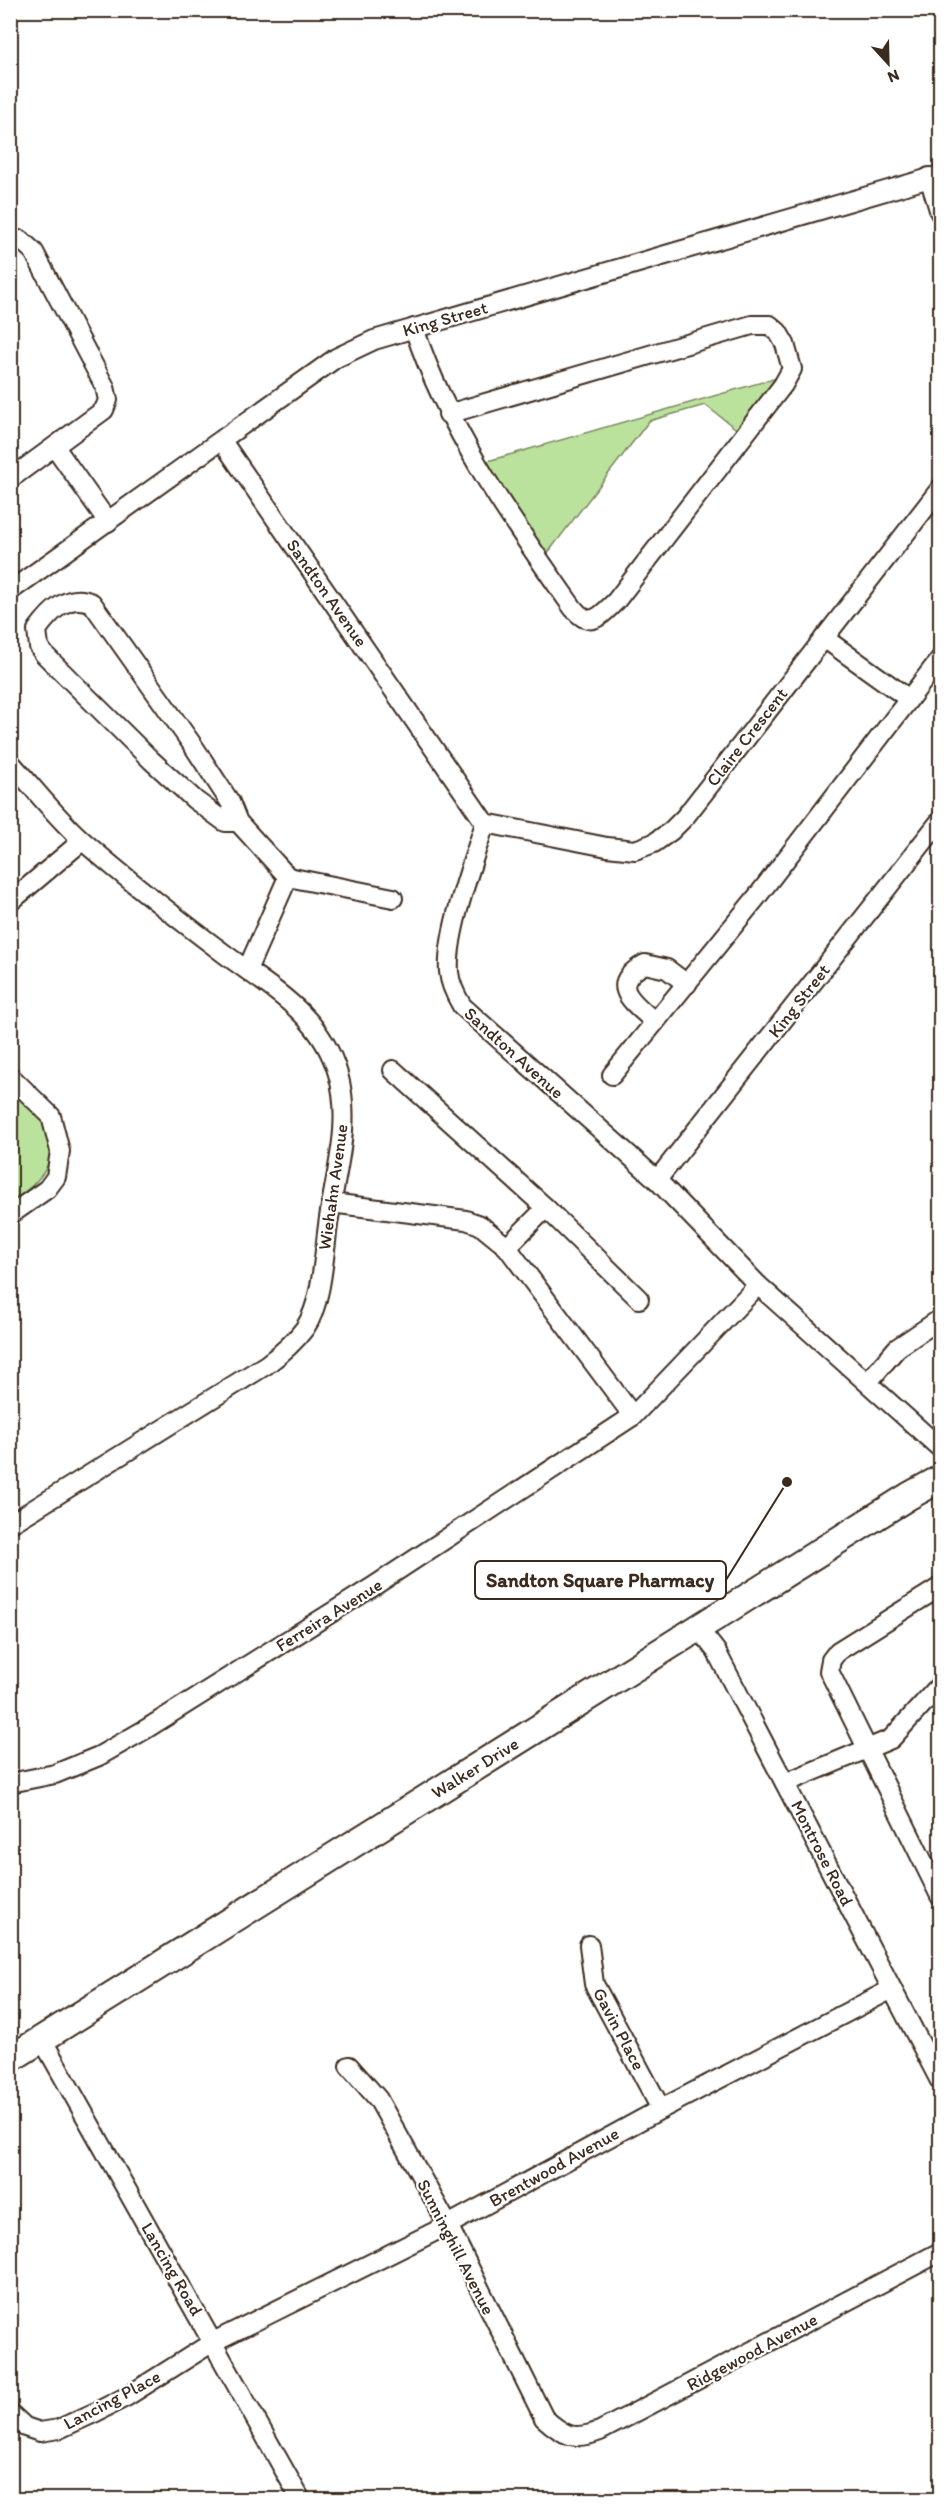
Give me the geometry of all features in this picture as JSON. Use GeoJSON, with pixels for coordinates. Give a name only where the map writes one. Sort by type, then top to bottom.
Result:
{"type":"FeatureCollection","features":[{"type":"Feature","properties":{"kind":"street"},"geometry":{"type":"LineString","coordinates":[[935,176],[940,213]]}},
{"type":"Feature","properties":{"kind":"street","name":"King Street"},"geometry":{"type":"LineString","coordinates":[[10,591],[336,358],[374,340],[935,176]]}},
{"type":"Feature","properties":{"kind":"street"},"geometry":{"type":"LineString","coordinates":[[10,242],[21,240],[34,252],[107,393],[107,405],[104,410],[10,479]]}},
{"type":"Feature","properties":{"kind":"street"},"geometry":{"type":"LineString","coordinates":[[414,328],[427,367],[448,414],[509,517],[573,608],[584,619],[596,620],[623,592],[783,385],[792,369],[790,355],[778,332],[770,326],[752,325],[448,414]]}},
{"type":"Feature","properties":{"kind":"street","name":"Sandton Avenue"},"geometry":{"type":"LineString","coordinates":[[222,441],[485,823],[448,956],[449,975],[462,1006],[657,1180],[758,1285],[940,1448]]}},
{"type":"Feature","properties":{"kind":"street"},"geometry":{"type":"LineString","coordinates":[[55,447],[108,522]]}},
{"type":"Feature","properties":{"kind":"street","name":"Claire Crescent"},"geometry":{"type":"LineString","coordinates":[[485,823],[634,850],[654,843],[671,831],[685,817],[940,489]]}},
{"type":"Feature","properties":{"kind":"street"},"geometry":{"type":"LineString","coordinates":[[237,822],[225,822],[195,800],[44,654],[39,647],[37,630],[48,615],[64,603],[74,600],[92,603],[195,747],[230,802],[237,822],[288,877],[393,898]]}},
{"type":"Feature","properties":{"kind":"street"},"geometry":{"type":"LineString","coordinates":[[824,639],[909,699]]}},
{"type":"Feature","properties":{"kind":"street"},"geometry":{"type":"LineString","coordinates":[[612,1075],[687,984],[940,659]]}},
{"type":"Feature","properties":{"kind":"street","name":"Wiehahn Avenue"},"geometry":{"type":"LineString","coordinates":[[10,762],[82,841],[247,970],[282,993],[308,1018],[327,1049],[338,1074],[344,1118],[340,1159],[316,1304],[307,1326],[292,1344],[266,1365],[10,1524]]}},
{"type":"Feature","properties":{"kind":"street","name":"King Street"},"geometry":{"type":"LineString","coordinates":[[657,1180],[940,821]]}},
{"type":"Feature","properties":{"kind":"street"},"geometry":{"type":"LineString","coordinates":[[10,902],[82,841]]}},
{"type":"Feature","properties":{"kind":"street"},"geometry":{"type":"LineString","coordinates":[[247,970],[288,877]]}},
{"type":"Feature","properties":{"kind":"street"},"geometry":{"type":"LineString","coordinates":[[656,1022],[628,998],[625,989],[626,980],[634,970],[645,964],[667,969],[687,984]]}},
{"type":"Feature","properties":{"kind":"street"},"geometry":{"type":"LineString","coordinates":[[393,1070],[546,1208],[639,1299]]}},
{"type":"Feature","properties":{"kind":"street"},"geometry":{"type":"LineString","coordinates":[[10,1076],[51,1116],[60,1151],[56,1177],[47,1189],[10,1215]]}},
{"type":"Feature","properties":{"kind":"street"},"geometry":{"type":"LineString","coordinates":[[331,1203],[466,1220],[480,1225],[507,1247],[633,1416]]}},
{"type":"Feature","properties":{"kind":"street"},"geometry":{"type":"LineString","coordinates":[[507,1247],[546,1208]]}},
{"type":"Feature","properties":{"kind":"street","name":"Ferreira Avenue"},"geometry":{"type":"LineString","coordinates":[[10,1783],[55,1774],[99,1756],[146,1729],[374,1586],[633,1416],[758,1285]]}},
{"type":"Feature","properties":{"kind":"street"},"geometry":{"type":"LineString","coordinates":[[868,1382],[897,1348],[940,1319]]}},
{"type":"Feature","properties":{"kind":"street","name":"Walker Drive"},"geometry":{"type":"LineString","coordinates":[[10,2059],[940,1479]]}},
{"type":"Feature","properties":{"kind":"street"},"geometry":{"type":"LineString","coordinates":[[940,1587],[838,1651],[831,1660],[829,1675],[940,1896]]}},
{"type":"Feature","properties":{"kind":"street","name":"Montrose Road"},"geometry":{"type":"LineString","coordinates":[[698,1628],[716,1652],[940,2081]]}},
{"type":"Feature","properties":{"kind":"street"},"geometry":{"type":"LineString","coordinates":[[785,1783],[891,1739],[939,1691]]}},
{"type":"Feature","properties":{"kind":"street","name":"Gavin Place"},"geometry":{"type":"LineString","coordinates":[[589,1945],[594,1984],[661,2109]]}},
{"type":"Feature","properties":{"kind":"street","name":"Brentwood Avenue"},"geometry":{"type":"LineString","coordinates":[[213,2342],[448,2225],[661,2109],[892,1989]]}},
{"type":"Feature","properties":{"kind":"street","name":"Lancing Road"},"geometry":{"type":"LineString","coordinates":[[42,2039],[73,2098],[301,2499]]}},
{"type":"Feature","properties":{"kind":"street","name":"Sunninghill Avenue"},"geometry":{"type":"LineString","coordinates":[[349,2066],[378,2099],[448,2225],[544,2418],[559,2431]]}},
{"type":"Feature","properties":{"kind":"street","name":"Ridgewood Avenue"},"geometry":{"type":"LineString","coordinates":[[559,2431],[574,2437],[585,2437],[600,2431],[940,2252]]}},
{"type":"Feature","properties":{"kind":"street","name":"Lancing Place"},"geometry":{"type":"LineString","coordinates":[[10,2413],[31,2430],[50,2432],[59,2429],[126,2397],[213,2342]]}},
{"type":"Feature","properties":{"kind":"green space"},"geometry":{"type":"Polygon","coordinates":[[[780,377],[739,431],[705,405],[649,421],[547,554],[541,553],[481,463],[780,377]]]}},
{"type":"Feature","properties":{"kind":"green space"},"geometry":{"type":"Polygon","coordinates":[[[10,1090],[43,1123],[52,1148],[46,1169],[31,1187],[11,1202],[10,1090]]]}},
{"type":"Feature","properties":{"kind":"place","name":"Sandton Square Pharmacy"},"geometry":{"type":"Point","coordinates":[787,1482]}}]}
